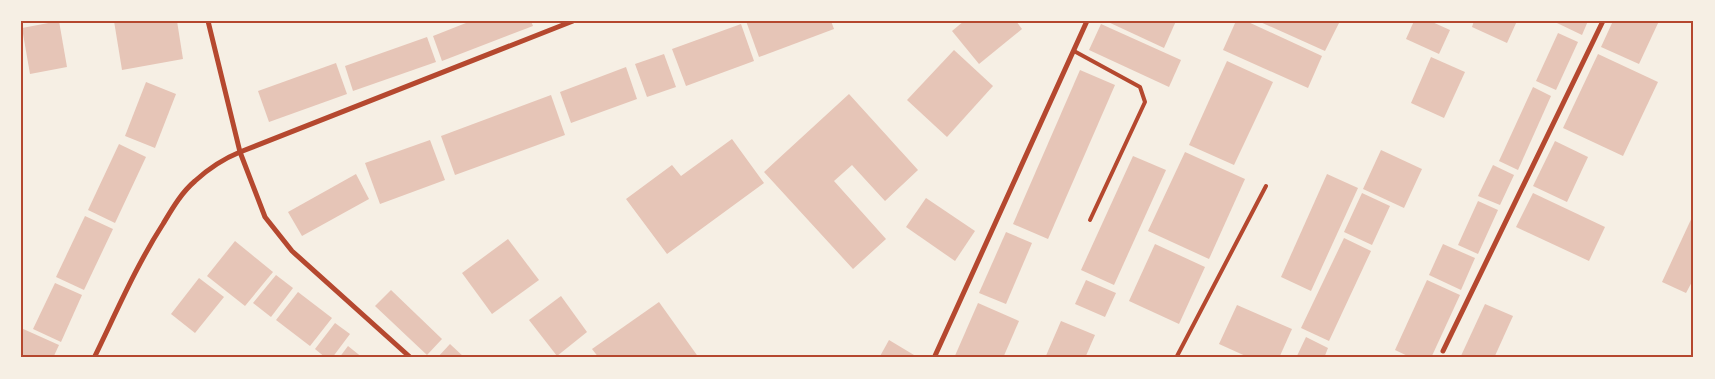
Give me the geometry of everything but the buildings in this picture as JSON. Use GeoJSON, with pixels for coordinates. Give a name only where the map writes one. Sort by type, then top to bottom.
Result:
{"type":"FeatureCollection","features":[{"type":"Feature","properties":{"kind":"street"},"geometry":{"type":"LineString","coordinates":[[208,21],[240,152],[265,217],[292,251],[411,358]]}},
{"type":"Feature","properties":{"kind":"street"},"geometry":{"type":"LineString","coordinates":[[94,358],[144,253],[180,197],[210,169],[240,152],[574,21]]}},
{"type":"Feature","properties":{"kind":"street"},"geometry":{"type":"LineString","coordinates":[[934,358],[1087,21]]}},
{"type":"Feature","properties":{"kind":"street"},"geometry":{"type":"LineString","coordinates":[[1443,351],[1603,21]]}},
{"type":"Feature","properties":{"kind":"lane"},"geometry":{"type":"LineString","coordinates":[[1074,51],[1140,87],[1145,102],[1090,220]]}},
{"type":"Feature","properties":{"kind":"lane"},"geometry":{"type":"LineString","coordinates":[[1176,358],[1266,186]]}}]}
